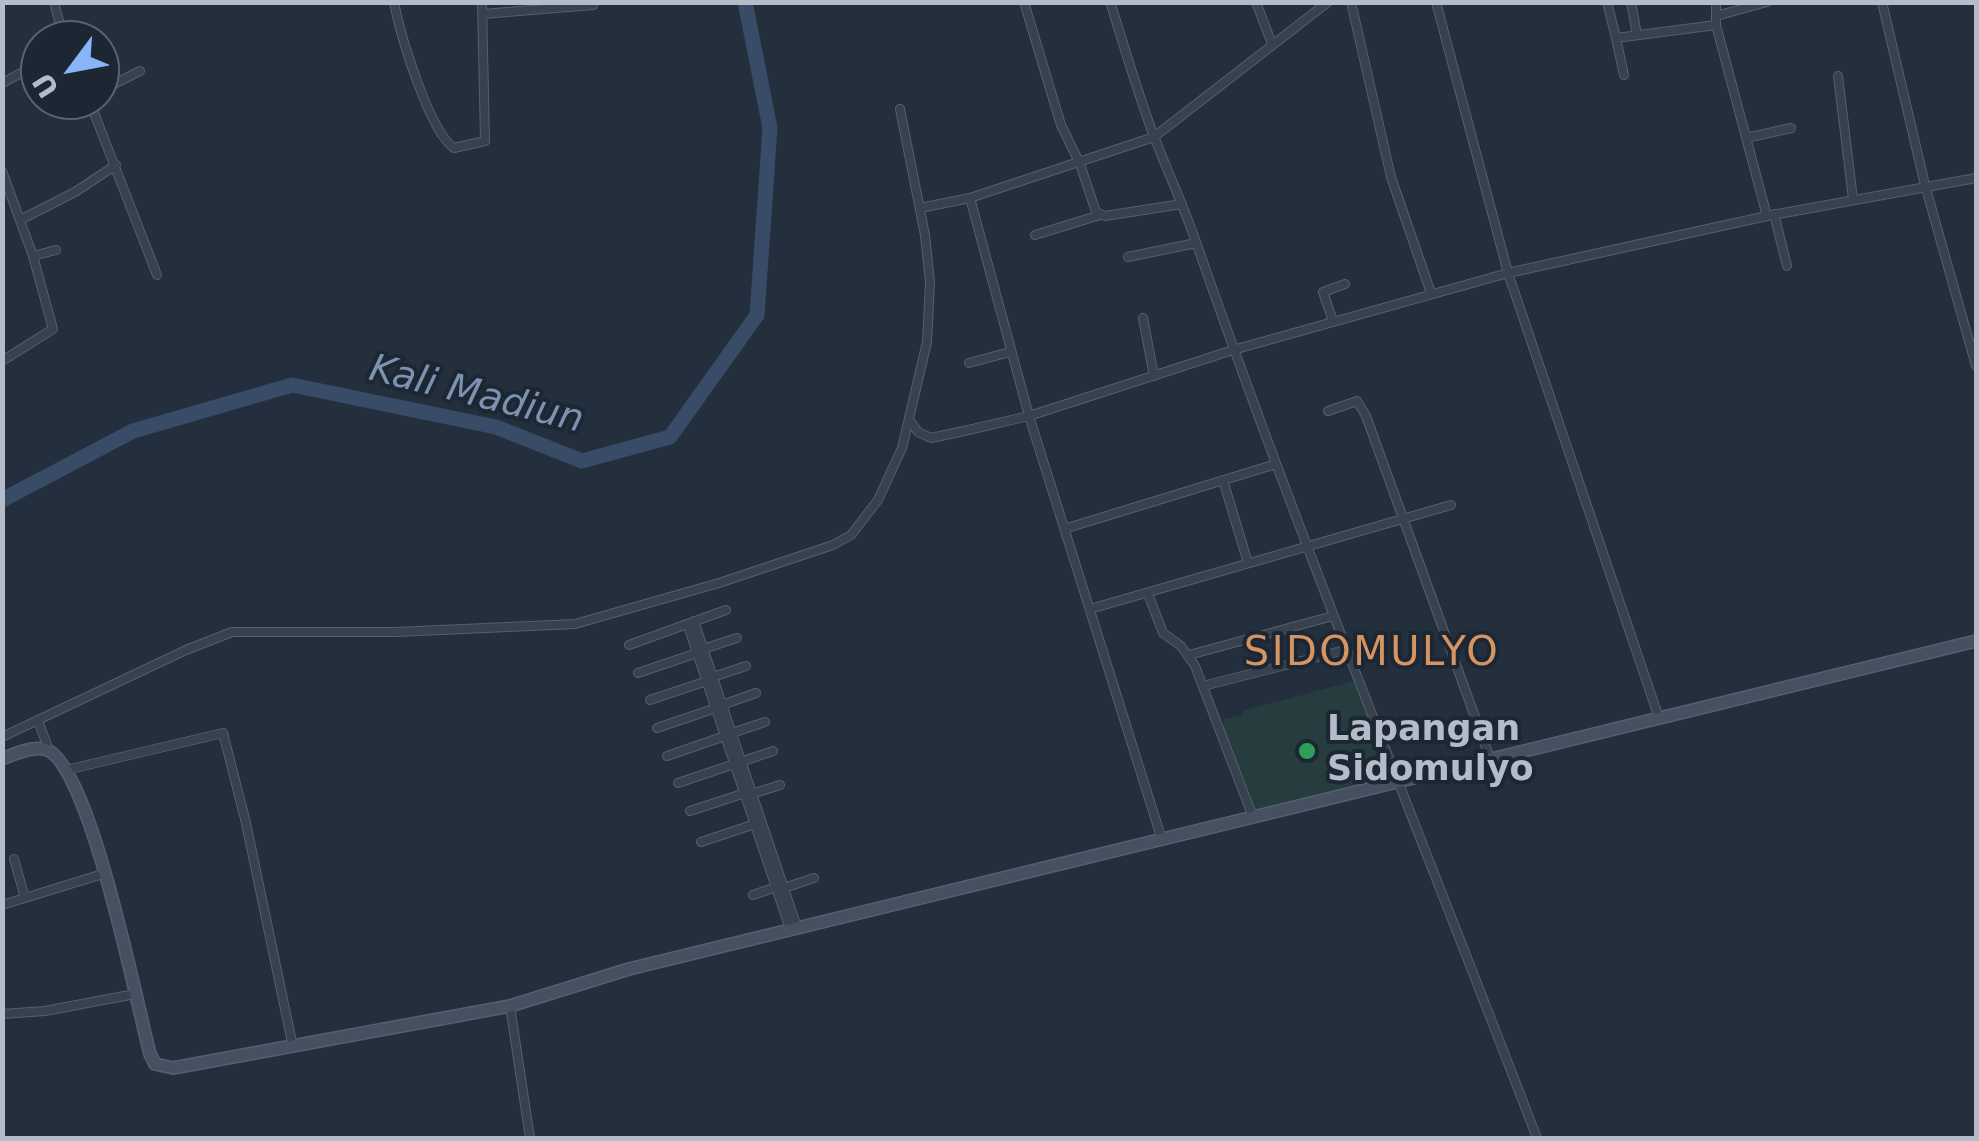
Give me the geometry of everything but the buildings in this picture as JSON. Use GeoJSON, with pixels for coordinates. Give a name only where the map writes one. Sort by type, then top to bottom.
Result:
{"type":"FeatureCollection","features":[{"type":"Feature","properties":{"kind":"main road"},"geometry":{"type":"LineString","coordinates":[[2,758],[41,748],[59,758],[66,770],[92,828],[106,873],[150,1054],[154,1064],[162,1068],[510,1006],[629,968],[1976,641]]}},
{"type":"Feature","properties":{"kind":"street"},"geometry":{"type":"LineString","coordinates":[[394,2],[406,53],[439,130],[454,148],[485,141],[482,2]]}},
{"type":"Feature","properties":{"kind":"street"},"geometry":{"type":"LineString","coordinates":[[482,14],[593,5],[592,2]]}},
{"type":"Feature","properties":{"kind":"street"},"geometry":{"type":"LineString","coordinates":[[1024,2],[1061,126],[1080,164],[1093,208],[1100,214]]}},
{"type":"Feature","properties":{"kind":"street"},"geometry":{"type":"LineString","coordinates":[[1110,2],[1154,137],[1196,242],[1232,350],[1537,1138]]}},
{"type":"Feature","properties":{"kind":"street"},"geometry":{"type":"LineString","coordinates":[[1256,2],[1272,44]]}},
{"type":"Feature","properties":{"kind":"street"},"geometry":{"type":"LineString","coordinates":[[920,208],[970,198],[1154,137],[1328,2]]}},
{"type":"Feature","properties":{"kind":"street"},"geometry":{"type":"LineString","coordinates":[[1351,2],[1391,177],[1431,293]]}},
{"type":"Feature","properties":{"kind":"street"},"geometry":{"type":"LineString","coordinates":[[1436,2],[1508,272],[1660,718]]}},
{"type":"Feature","properties":{"kind":"street"},"geometry":{"type":"LineString","coordinates":[[1607,2],[1624,75]]}},
{"type":"Feature","properties":{"kind":"street"},"geometry":{"type":"LineString","coordinates":[[1631,2],[1637,35]]}},
{"type":"Feature","properties":{"kind":"street"},"geometry":{"type":"LineString","coordinates":[[1716,2],[1716,21],[1746,138],[1787,266]]}},
{"type":"Feature","properties":{"kind":"street"},"geometry":{"type":"LineString","coordinates":[[1616,38],[1716,21],[1767,2]]}},
{"type":"Feature","properties":{"kind":"street"},"geometry":{"type":"LineString","coordinates":[[1884,3],[1925,185],[1976,361]]}},
{"type":"Feature","properties":{"kind":"street"},"geometry":{"type":"LineString","coordinates":[[120,81],[140,71]]}},
{"type":"Feature","properties":{"kind":"street"},"geometry":{"type":"LineString","coordinates":[[1838,76],[1853,199]]}},
{"type":"Feature","properties":{"kind":"street"},"geometry":{"type":"LineString","coordinates":[[2,736],[232,632],[556,626],[719,583],[833,546],[852,535],[878,500],[910,421],[928,331],[930,282],[900,110]]}},
{"type":"Feature","properties":{"kind":"street"},"geometry":{"type":"LineString","coordinates":[[97,120],[157,275]]}},
{"type":"Feature","properties":{"kind":"street"},"geometry":{"type":"LineString","coordinates":[[1746,138],[1791,128]]}},
{"type":"Feature","properties":{"kind":"street"},"geometry":{"type":"LineString","coordinates":[[20,220],[66,198],[116,165]]}},
{"type":"Feature","properties":{"kind":"street"},"geometry":{"type":"LineString","coordinates":[[2,171],[33,256],[53,329],[2,361]]}},
{"type":"Feature","properties":{"kind":"street"},"geometry":{"type":"LineString","coordinates":[[910,421],[918,432],[931,438],[1029,416],[1232,350],[1508,272],[1771,215],[1976,178]]}},
{"type":"Feature","properties":{"kind":"street"},"geometry":{"type":"LineString","coordinates":[[970,198],[1029,416],[1162,840]]}},
{"type":"Feature","properties":{"kind":"street"},"geometry":{"type":"LineString","coordinates":[[1035,235],[1100,214],[1182,204]]}},
{"type":"Feature","properties":{"kind":"street"},"geometry":{"type":"LineString","coordinates":[[1128,257],[1196,242]]}},
{"type":"Feature","properties":{"kind":"street"},"geometry":{"type":"LineString","coordinates":[[33,256],[56,250]]}},
{"type":"Feature","properties":{"kind":"street"},"geometry":{"type":"LineString","coordinates":[[1333,321],[1324,292],[1345,284]]}},
{"type":"Feature","properties":{"kind":"street"},"geometry":{"type":"LineString","coordinates":[[1143,318],[1154,376]]}},
{"type":"Feature","properties":{"kind":"street"},"geometry":{"type":"LineString","coordinates":[[969,363],[1010,352]]}},
{"type":"Feature","properties":{"kind":"street"},"geometry":{"type":"LineString","coordinates":[[1328,411],[1359,402],[1491,761]]}},
{"type":"Feature","properties":{"kind":"street"},"geometry":{"type":"LineString","coordinates":[[1064,528],[1276,464]]}},
{"type":"Feature","properties":{"kind":"street"},"geometry":{"type":"LineString","coordinates":[[1222,480],[1248,563]]}},
{"type":"Feature","properties":{"kind":"street"},"geometry":{"type":"LineString","coordinates":[[1090,609],[1451,505]]}},
{"type":"Feature","properties":{"kind":"street"},"geometry":{"type":"LineString","coordinates":[[1148,594],[1163,633],[1189,655],[1253,817]]}},
{"type":"Feature","properties":{"kind":"street"},"geometry":{"type":"LineString","coordinates":[[629,646],[726,610]]}},
{"type":"Feature","properties":{"kind":"street"},"geometry":{"type":"LineString","coordinates":[[1189,655],[1333,616]]}},
{"type":"Feature","properties":{"kind":"street"},"geometry":{"type":"LineString","coordinates":[[691,623],[794,928]]}},
{"type":"Feature","properties":{"kind":"street"},"geometry":{"type":"LineString","coordinates":[[638,673],[737,638]]}},
{"type":"Feature","properties":{"kind":"street"},"geometry":{"type":"LineString","coordinates":[[1203,686],[1346,650]]}},
{"type":"Feature","properties":{"kind":"street"},"geometry":{"type":"LineString","coordinates":[[650,700],[746,666]]}},
{"type":"Feature","properties":{"kind":"street"},"geometry":{"type":"LineString","coordinates":[[657,728],[756,693]]}},
{"type":"Feature","properties":{"kind":"street"},"geometry":{"type":"LineString","coordinates":[[38,721],[49,750]]}},
{"type":"Feature","properties":{"kind":"street"},"geometry":{"type":"LineString","coordinates":[[667,756],[764,722]]}},
{"type":"Feature","properties":{"kind":"street"},"geometry":{"type":"LineString","coordinates":[[66,770],[223,733],[294,1047]]}},
{"type":"Feature","properties":{"kind":"street"},"geometry":{"type":"LineString","coordinates":[[678,783],[740,767],[772,751]]}},
{"type":"Feature","properties":{"kind":"street"},"geometry":{"type":"LineString","coordinates":[[690,811],[780,785]]}},
{"type":"Feature","properties":{"kind":"street"},"geometry":{"type":"LineString","coordinates":[[748,794],[755,824],[780,888]]}},
{"type":"Feature","properties":{"kind":"street"},"geometry":{"type":"LineString","coordinates":[[701,842],[755,824]]}},
{"type":"Feature","properties":{"kind":"street"},"geometry":{"type":"LineString","coordinates":[[14,859],[25,898]]}},
{"type":"Feature","properties":{"kind":"street"},"geometry":{"type":"LineString","coordinates":[[2,904],[106,873]]}},
{"type":"Feature","properties":{"kind":"street"},"geometry":{"type":"LineString","coordinates":[[753,895],[814,878]]}},
{"type":"Feature","properties":{"kind":"street"},"geometry":{"type":"LineString","coordinates":[[2,1014],[46,1011],[135,994]]}},
{"type":"Feature","properties":{"kind":"street"},"geometry":{"type":"LineString","coordinates":[[510,1006],[530,1138]]}},
{"type":"Feature","properties":{"kind":"green space","name":"Lapangan Sidomulyo"},"geometry":{"type":"Polygon","coordinates":[[[1357,680],[1394,776],[1253,810],[1219,725],[1225,724],[1224,719],[1243,715],[1243,711],[1357,680]]]}},
{"type":"Feature","properties":{"kind":"waterway","name":"Kali Madiun"},"geometry":{"type":"LineString","coordinates":[[2,500],[133,431],[292,385],[496,427],[582,461],[670,437],[757,315],[770,128],[745,2]]}},
{"type":"Feature","properties":{"kind":"place","name":"Lapangan Sidomulyo"},"geometry":{"type":"Point","coordinates":[1307,751]}},
{"type":"Feature","properties":{"kind":"district","name":"SIDOMULYO"},"geometry":{"type":"Point","coordinates":[1372,655]}}]}
